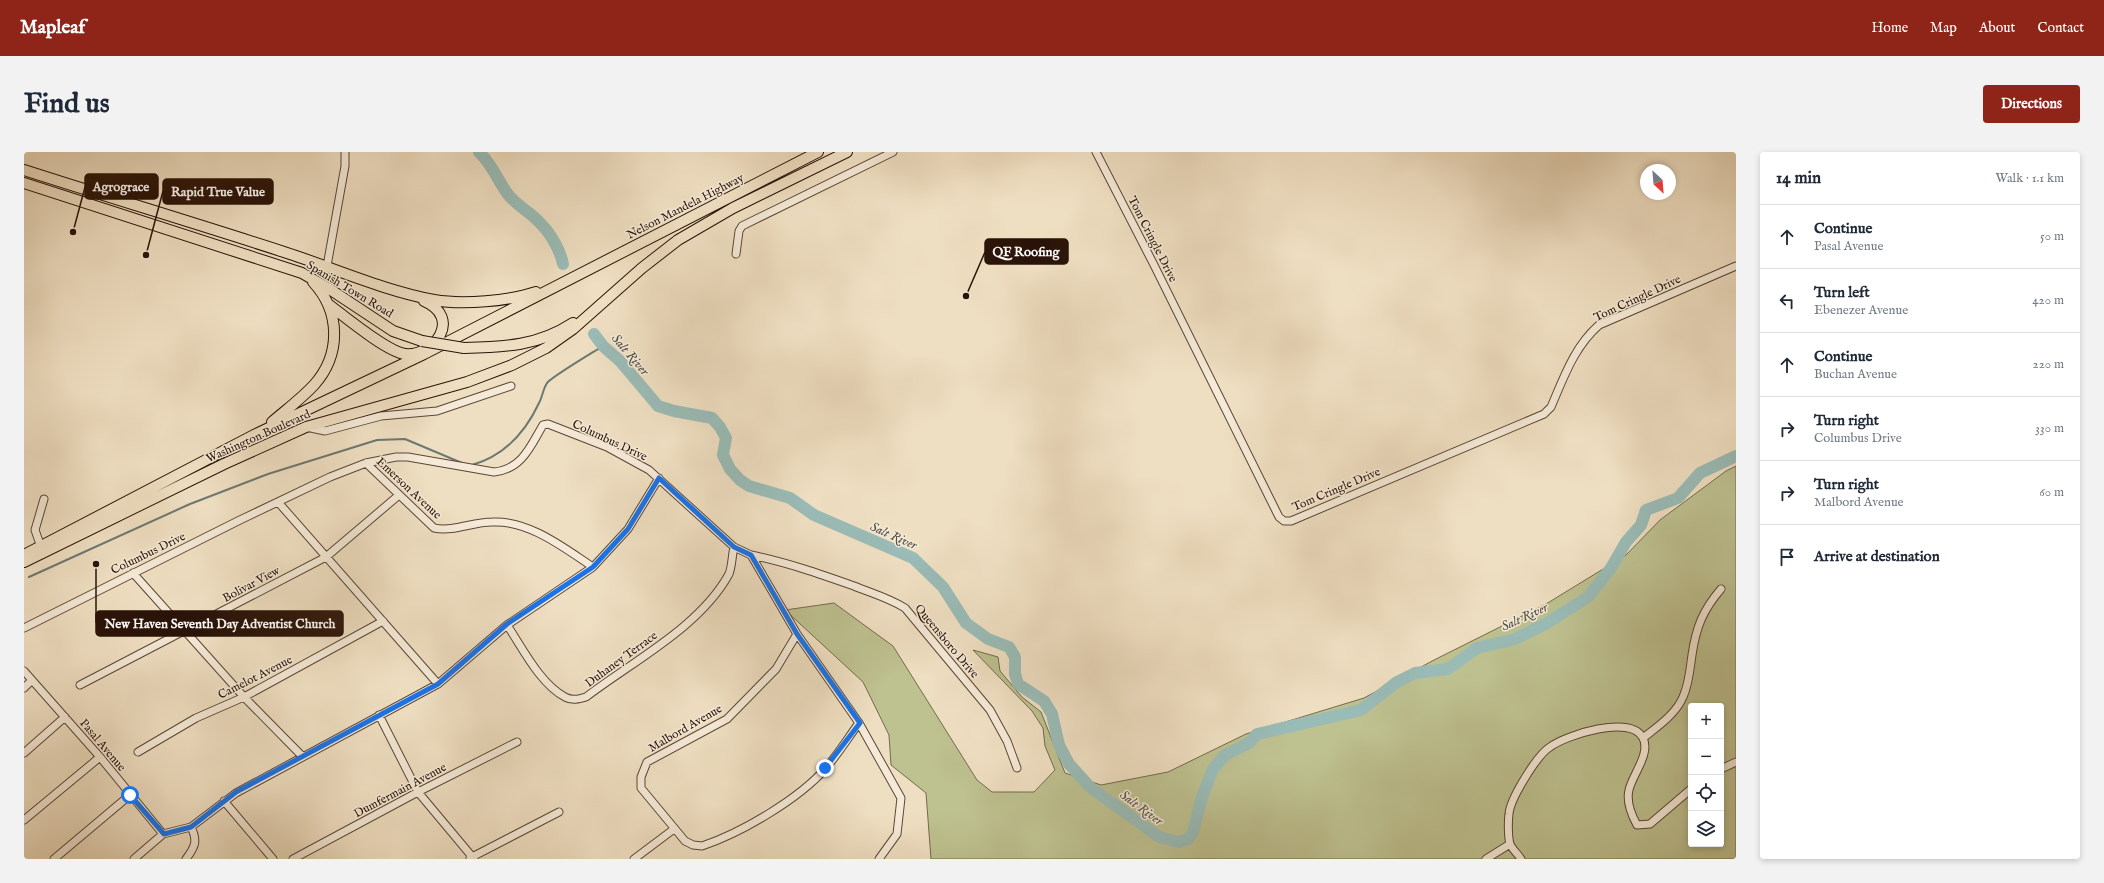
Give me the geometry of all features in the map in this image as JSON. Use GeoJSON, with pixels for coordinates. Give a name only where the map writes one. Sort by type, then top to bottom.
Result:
{"type":"FeatureCollection","features":[{"type":"Feature","properties":{"kind":"highway","name":"Nelson Mandela Highway"},"geometry":{"type":"LineString","coordinates":[[565,282],[818,152]]}},
{"type":"Feature","properties":{"kind":"highway","name":"Nelson Mandela Highway"},"geometry":{"type":"LineString","coordinates":[[593,309],[678,240],[733,208],[847,152]]}},
{"type":"Feature","properties":{"kind":"highway","name":"Spanish Town Road"},"geometry":{"type":"LineString","coordinates":[[24,170],[327,266],[369,283],[434,300],[453,302],[493,300],[530,294],[565,282]]}},
{"type":"Feature","properties":{"kind":"highway","name":"Spanish Town Road"},"geometry":{"type":"LineString","coordinates":[[24,184],[302,273],[328,288],[393,331],[422,341],[464,348],[516,346],[542,338],[569,326],[593,309]]}},
{"type":"Feature","properties":{"kind":"highway"},"geometry":{"type":"LineString","coordinates":[[124,215],[129,204]]}},
{"type":"Feature","properties":{"kind":"highway"},"geometry":{"type":"LineString","coordinates":[[254,435],[294,404],[315,384],[333,352],[335,336],[333,316],[328,304],[318,288],[310,279]]}},
{"type":"Feature","properties":{"kind":"highway","name":"Washington Boulevard"},"geometry":{"type":"LineString","coordinates":[[24,555],[254,435],[424,354],[565,282]]}},
{"type":"Feature","properties":{"kind":"highway"},"geometry":{"type":"LineString","coordinates":[[328,304],[389,347],[404,354],[416,353],[429,346],[441,334],[443,317],[441,312],[432,305],[402,291]]}},
{"type":"Feature","properties":{"kind":"highway","name":"Washington Boulevard"},"geometry":{"type":"LineString","coordinates":[[24,562],[224,464],[306,427],[467,382],[512,365],[555,342],[593,309]]}},
{"type":"Feature","properties":{"kind":"street"},"geometry":{"type":"LineString","coordinates":[[327,266],[345,166],[345,152]]}},
{"type":"Feature","properties":{"kind":"street"},"geometry":{"type":"LineString","coordinates":[[736,254],[739,231],[742,226],[893,152]]}},
{"type":"Feature","properties":{"kind":"street","name":"Tom Cringle Drive"},"geometry":{"type":"LineString","coordinates":[[1096,152],[1154,265],[1279,517],[1284,521],[1291,521],[1544,414],[1551,407],[1576,351],[1587,336],[1599,325],[1736,266]]}},
{"type":"Feature","properties":{"kind":"street"},"geometry":{"type":"LineString","coordinates":[[306,427],[326,431],[381,416],[437,411],[511,386]]}},
{"type":"Feature","properties":{"kind":"street","name":"Columbus Drive"},"geometry":{"type":"LineString","coordinates":[[25,625],[278,502],[366,463],[396,457],[408,457],[494,472],[507,471],[528,452],[543,425],[548,424],[606,447],[649,470],[734,547],[751,555]]}},
{"type":"Feature","properties":{"kind":"street","name":"Emerson Avenue"},"geometry":{"type":"LineString","coordinates":[[366,463],[434,528],[461,528],[492,522],[520,526],[552,540],[593,567]]}},
{"type":"Feature","properties":{"kind":"street"},"geometry":{"type":"LineString","coordinates":[[134,859],[164,834],[191,827],[236,792],[438,684],[507,624],[593,567],[628,529],[659,478]]}},
{"type":"Feature","properties":{"kind":"street","name":"Bolivar View"},"geometry":{"type":"LineString","coordinates":[[80,685],[326,557],[399,495]]}},
{"type":"Feature","properties":{"kind":"street"},"geometry":{"type":"LineString","coordinates":[[41,547],[35,530],[44,499]]}},
{"type":"Feature","properties":{"kind":"street"},"geometry":{"type":"LineString","coordinates":[[278,502],[438,684]]}},
{"type":"Feature","properties":{"kind":"street","name":"Duhaney Terrace"},"geometry":{"type":"LineString","coordinates":[[507,624],[546,682],[566,698],[576,700],[586,697],[667,640],[705,605],[729,573],[734,547]]}},
{"type":"Feature","properties":{"kind":"street"},"geometry":{"type":"LineString","coordinates":[[751,555],[797,634],[860,723],[901,798],[897,834],[879,859]]}},
{"type":"Feature","properties":{"kind":"street","name":"Queensboro Drive"},"geometry":{"type":"LineString","coordinates":[[751,555],[780,561],[828,577],[893,601],[905,608],[990,710],[1007,741],[1017,768]]}},
{"type":"Feature","properties":{"kind":"street"},"geometry":{"type":"LineString","coordinates":[[133,573],[186,630],[244,698],[302,756]]}},
{"type":"Feature","properties":{"kind":"street"},"geometry":{"type":"LineString","coordinates":[[1643,738],[1675,710],[1683,698],[1702,617],[1707,605],[1721,589]]}},
{"type":"Feature","properties":{"kind":"street","name":"Camelot Avenue"},"geometry":{"type":"LineString","coordinates":[[138,752],[196,718],[244,698],[383,621]]}},
{"type":"Feature","properties":{"kind":"street","name":"Malbord Avenue"},"geometry":{"type":"LineString","coordinates":[[797,634],[776,669],[726,719],[647,762],[643,768],[641,788],[685,841],[693,845],[702,846],[756,821],[798,794],[825,768],[860,723]]}},
{"type":"Feature","properties":{"kind":"street","name":"Pasal Avenue"},"geometry":{"type":"LineString","coordinates":[[24,671],[100,757],[130,795],[164,834]]}},
{"type":"Feature","properties":{"kind":"street"},"geometry":{"type":"LineString","coordinates":[[24,688],[32,680]]}},
{"type":"Feature","properties":{"kind":"street"},"geometry":{"type":"LineString","coordinates":[[379,715],[418,792],[471,858],[559,812]]}},
{"type":"Feature","properties":{"kind":"street"},"geometry":{"type":"LineString","coordinates":[[24,753],[65,717]]}},
{"type":"Feature","properties":{"kind":"street"},"geometry":{"type":"LineString","coordinates":[[1521,859],[1510,844],[1509,813],[1526,774],[1549,747],[1585,731],[1619,726],[1637,732],[1643,738],[1645,749],[1628,790],[1630,812],[1637,824],[1650,824],[1688,792]]}},
{"type":"Feature","properties":{"kind":"street","name":"Dumfermain Avenue"},"geometry":{"type":"LineString","coordinates":[[293,859],[418,792],[517,742]]}},
{"type":"Feature","properties":{"kind":"street"},"geometry":{"type":"LineString","coordinates":[[24,820],[100,757]]}},
{"type":"Feature","properties":{"kind":"street"},"geometry":{"type":"LineString","coordinates":[[1724,768],[1736,762]]}},
{"type":"Feature","properties":{"kind":"street"},"geometry":{"type":"LineString","coordinates":[[54,859],[130,795]]}},
{"type":"Feature","properties":{"kind":"street"},"geometry":{"type":"LineString","coordinates":[[224,801],[273,859]]}},
{"type":"Feature","properties":{"kind":"street"},"geometry":{"type":"LineString","coordinates":[[186,859],[196,846],[197,841],[191,827]]}},
{"type":"Feature","properties":{"kind":"street"},"geometry":{"type":"LineString","coordinates":[[634,859],[674,829]]}},
{"type":"Feature","properties":{"kind":"street"},"geometry":{"type":"LineString","coordinates":[[1486,859],[1510,844]]}},
{"type":"Feature","properties":{"kind":"green space"},"geometry":{"type":"Polygon","coordinates":[[[1736,466],[1736,859],[931,859],[926,793],[891,765],[889,735],[863,682],[785,610],[834,603],[893,646],[977,780],[992,792],[1034,792],[1055,770],[1045,746],[1043,728],[1032,711],[973,650],[998,657],[1000,671],[1022,697],[1041,712],[1065,773],[1101,785],[1168,772],[1246,734],[1364,698],[1434,660],[1546,604],[1626,555],[1660,520],[1726,471],[1736,466]]]}},
{"type":"Feature","properties":{"kind":"waterway","name":"Salt River"},"geometry":{"type":"LineString","coordinates":[[479,152],[484,157],[511,198],[533,216],[548,232],[555,242],[563,264]]}},
{"type":"Feature","properties":{"kind":"waterway","name":"Salt River"},"geometry":{"type":"LineString","coordinates":[[594,334],[603,346],[620,361],[658,406],[674,411],[712,418],[720,427],[726,438],[723,455],[730,469],[740,480],[749,486],[790,498],[814,515],[913,558],[943,587],[966,623],[988,639],[1009,647],[1015,657],[1015,674],[1018,684],[1044,701],[1052,714],[1059,745],[1069,764],[1090,787],[1159,837],[1179,842],[1188,839],[1193,832],[1202,797],[1213,769],[1225,755],[1249,743],[1257,734],[1361,710],[1397,682],[1415,673],[1448,669],[1477,648],[1515,639],[1547,623],[1588,597],[1611,568],[1626,542],[1641,525],[1646,510],[1678,498],[1700,473],[1736,456]]}},
{"type":"Feature","properties":{"kind":"waterway"},"geometry":{"type":"LineString","coordinates":[[472,465],[494,456],[512,442],[533,414],[547,383],[564,370],[603,346]]}},
{"type":"Feature","properties":{"kind":"waterway"},"geometry":{"type":"LineString","coordinates":[[29,577],[190,504],[268,474],[377,440],[405,439],[462,463]]}},
{"type":"Feature","properties":{"kind":"place","name":"Agrograce"},"geometry":{"type":"Point","coordinates":[73,232]}},
{"type":"Feature","properties":{"kind":"place","name":"Rapid True Value"},"geometry":{"type":"Point","coordinates":[146,255]}},
{"type":"Feature","properties":{"kind":"place","name":"QF Roofing"},"geometry":{"type":"Point","coordinates":[966,296]}},
{"type":"Feature","properties":{"kind":"place","name":"New Haven Seventh Day Adventist Church"},"geometry":{"type":"Point","coordinates":[96,564]}},
{"type":"Feature","properties":{"kind":"route"},"geometry":{"type":"LineString","coordinates":[[130,795],[164,834],[191,827],[236,792],[438,684],[507,624],[593,567],[628,529],[659,478],[734,547],[751,555],[797,634],[860,723],[825,768]]}}]}
